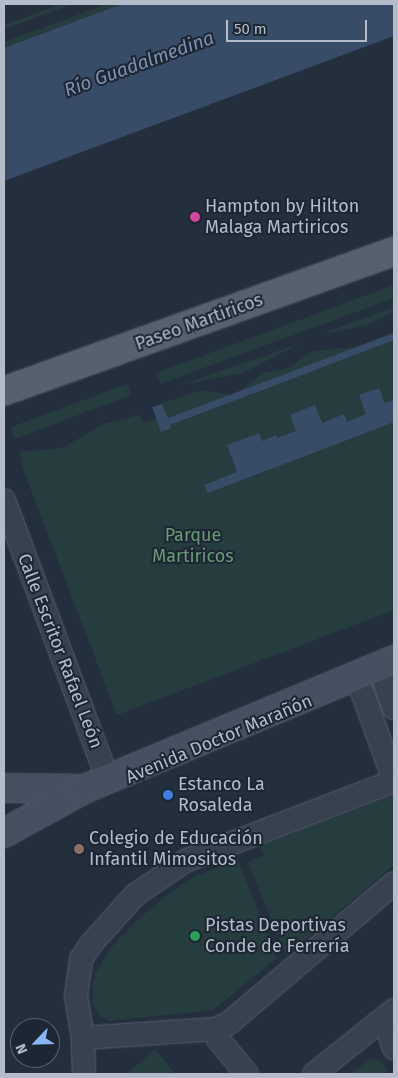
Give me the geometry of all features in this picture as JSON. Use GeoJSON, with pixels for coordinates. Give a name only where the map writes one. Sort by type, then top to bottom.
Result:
{"type":"FeatureCollection","features":[{"type":"Feature","properties":{"kind":"main road","name":"Paseo Martiricos"},"geometry":{"type":"LineString","coordinates":[[4,391],[394,251]]}},
{"type":"Feature","properties":{"kind":"main road","name":"Avenida Doctor Marañón"},"geometry":{"type":"LineString","coordinates":[[4,788],[84,789],[95,778],[340,676],[369,670]]}},
{"type":"Feature","properties":{"kind":"main road","name":"Avenida Doctor Marañón"},"geometry":{"type":"LineString","coordinates":[[11,826],[84,789],[369,670]]}},
{"type":"Feature","properties":{"kind":"street","name":"Calle Escritor Rafael León"},"geometry":{"type":"LineString","coordinates":[[4,500],[106,774]]}},
{"type":"Feature","properties":{"kind":"street"},"geometry":{"type":"LineString","coordinates":[[369,670],[394,708]]}},
{"type":"Feature","properties":{"kind":"street"},"geometry":{"type":"LineString","coordinates":[[84,1074],[83,1038],[76,996],[81,959],[91,944],[135,895],[185,861],[394,781],[369,670]]}},
{"type":"Feature","properties":{"kind":"street"},"geometry":{"type":"LineString","coordinates":[[83,1038],[216,1029],[229,1023],[394,883]]}},
{"type":"Feature","properties":{"kind":"street"},"geometry":{"type":"LineString","coordinates":[[389,1014],[394,1048]]}},
{"type":"Feature","properties":{"kind":"street"},"geometry":{"type":"LineString","coordinates":[[314,1074],[389,1014]]}},
{"type":"Feature","properties":{"kind":"street"},"geometry":{"type":"LineString","coordinates":[[218,1039],[247,1074]]}},
{"type":"Feature","properties":{"kind":"green space"},"geometry":{"type":"Polygon","coordinates":[[[61,4],[73,4],[4,29],[4,25],[61,4]]]}},
{"type":"Feature","properties":{"kind":"green space"},"geometry":{"type":"Polygon","coordinates":[[[107,4],[122,4],[4,48],[4,42],[107,4]]]}},
{"type":"Feature","properties":{"kind":"green space"},"geometry":{"type":"Polygon","coordinates":[[[394,285],[394,298],[160,384],[156,373],[394,285]]]}},
{"type":"Feature","properties":{"kind":"green space"},"geometry":{"type":"Polygon","coordinates":[[[394,307],[394,312],[367,325],[319,335],[394,307]]]}},
{"type":"Feature","properties":{"kind":"green space","name":"Parque Martiricos"},"geometry":{"type":"Polygon","coordinates":[[[394,332],[394,610],[117,715],[23,469],[20,452],[63,448],[103,424],[139,415],[143,423],[156,418],[152,407],[201,390],[230,395],[238,392],[264,372],[289,368],[313,351],[356,347],[394,332]]]}},
{"type":"Feature","properties":{"kind":"green space"},"geometry":{"type":"Polygon","coordinates":[[[301,343],[243,373],[180,385],[301,343]]]}},
{"type":"Feature","properties":{"kind":"green space"},"geometry":{"type":"Polygon","coordinates":[[[127,384],[131,395],[15,439],[11,427],[127,384]]]}},
{"type":"Feature","properties":{"kind":"green space"},"geometry":{"type":"Polygon","coordinates":[[[394,795],[394,865],[286,956],[248,862],[264,856],[260,846],[394,795]]]}},
{"type":"Feature","properties":{"kind":"green space","name":"Pistas Deportivas Conde de Ferrería"},"geometry":{"type":"Polygon","coordinates":[[[238,860],[277,958],[213,1010],[110,1021],[100,1016],[92,1002],[93,983],[95,974],[109,950],[136,921],[167,895],[193,877],[238,860]]]}},
{"type":"Feature","properties":{"kind":"green space"},"geometry":{"type":"Polygon","coordinates":[[[155,1050],[176,1074],[126,1074],[155,1050]]]}},
{"type":"Feature","properties":{"kind":"green space"},"geometry":{"type":"Polygon","coordinates":[[[371,1058],[382,1061],[389,1074],[350,1074],[371,1058]]]}},
{"type":"Feature","properties":{"kind":"water","name":"Río Guadalmedina"},"geometry":{"type":"Polygon","coordinates":[[[122,4],[394,4],[394,36],[4,181],[4,48],[122,4]]]}},
{"type":"Feature","properties":{"kind":"water"},"geometry":{"type":"Polygon","coordinates":[[[394,333],[394,340],[170,425],[171,428],[161,432],[152,407],[162,404],[168,418],[394,333]]]}},
{"type":"Feature","properties":{"kind":"water"},"geometry":{"type":"Polygon","coordinates":[[[379,388],[385,403],[394,400],[394,422],[208,493],[204,485],[237,472],[227,445],[259,433],[262,441],[276,435],[277,438],[296,431],[290,415],[315,405],[322,423],[344,414],[347,422],[366,414],[359,395],[379,388]]]}},
{"type":"Feature","properties":{"kind":"place","name":"Hampton by Hilton Malaga Martiricos"},"geometry":{"type":"Point","coordinates":[195,217]}},
{"type":"Feature","properties":{"kind":"place","name":"Estanco La Rosaleda"},"geometry":{"type":"Point","coordinates":[168,795]}},
{"type":"Feature","properties":{"kind":"place","name":"Colegio de Educación Infantil Mimositos"},"geometry":{"type":"Point","coordinates":[79,849]}},
{"type":"Feature","properties":{"kind":"place","name":"Pistas Deportivas Conde de Ferrería"},"geometry":{"type":"Point","coordinates":[195,936]}}]}
